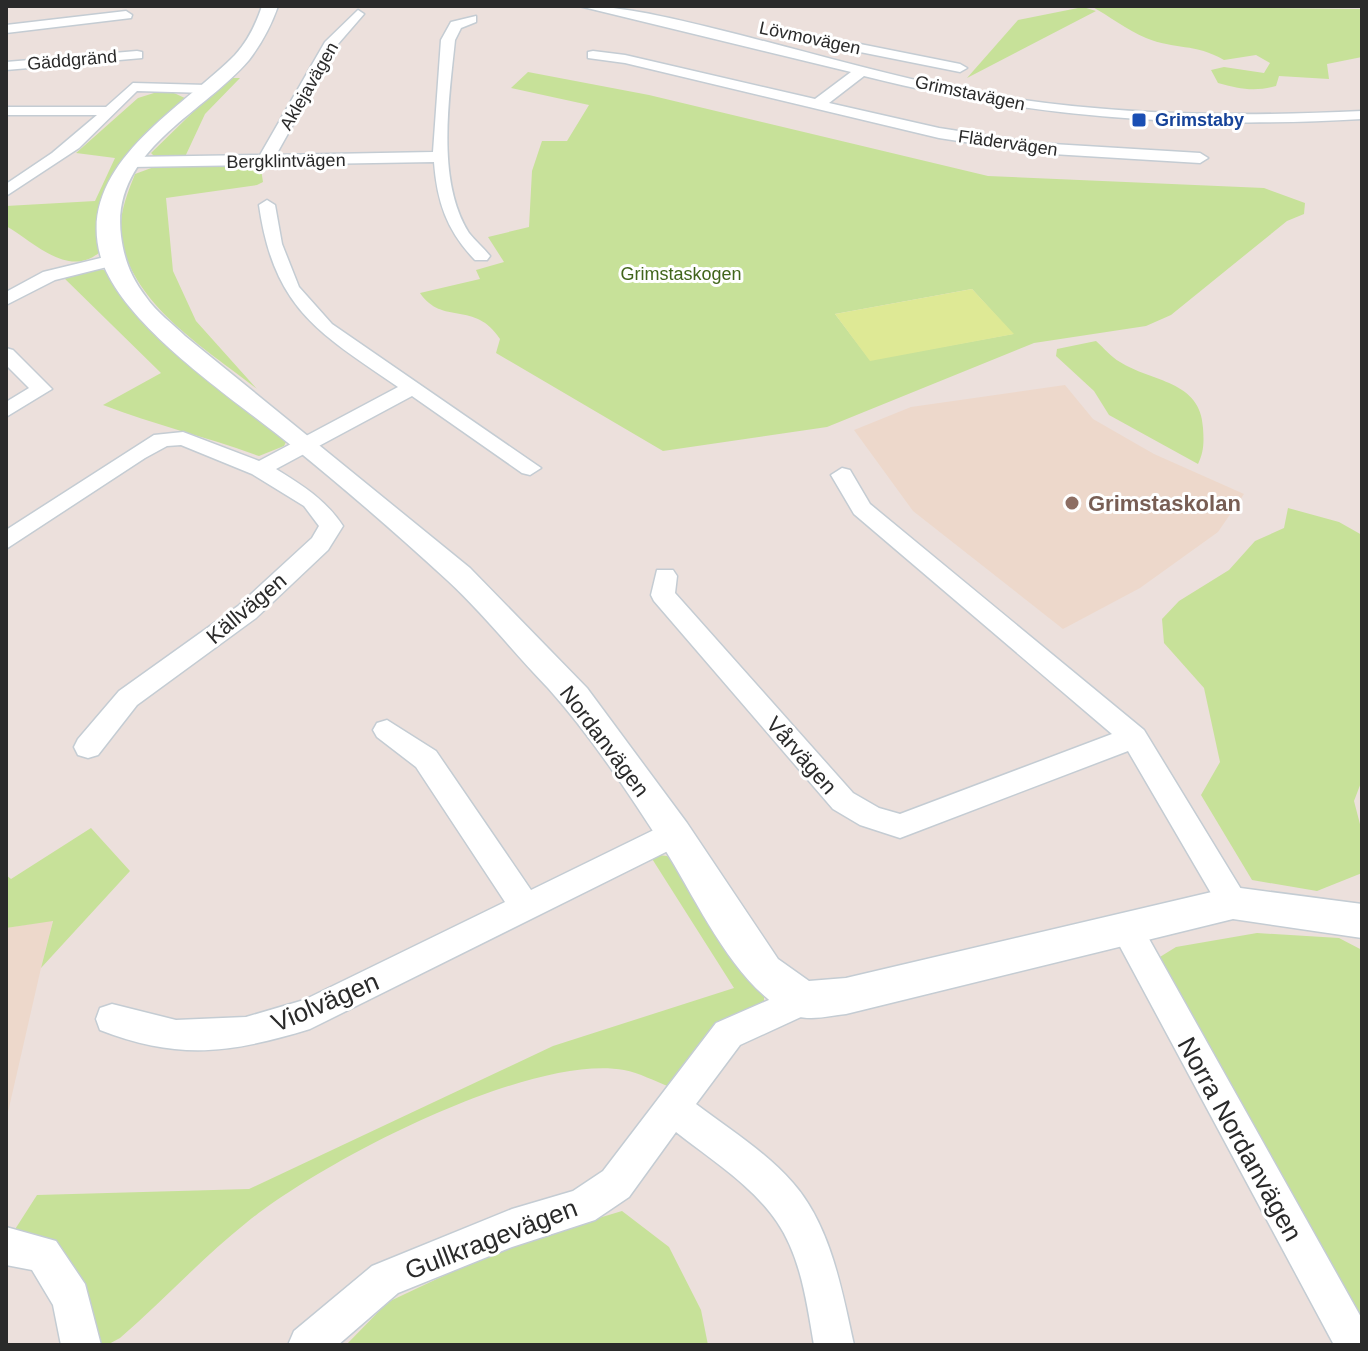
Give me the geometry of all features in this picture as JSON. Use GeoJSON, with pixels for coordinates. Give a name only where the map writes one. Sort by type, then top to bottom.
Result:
{"type":"FeatureCollection","features":[{"type":"Feature","properties":{"kind":"street","name":"Nordanvägen"},"geometry":{"type":"LineString","coordinates":[[270,6],[254,42],[207,89],[158,130],[130,162],[112,197],[109,226],[113,260],[137,302],[177,341],[306,444],[460,575],[575,697],[674,834],[764,972],[803,1000]]}},
{"type":"Feature","properties":{"kind":"street","name":"Grimstavägen"},"geometry":{"type":"LineString","coordinates":[[585,6],[703,27],[979,98],[1053,110],[1187,117],[1362,115]]}},
{"type":"Feature","properties":{"kind":"street","name":"Lövmovägen"},"geometry":{"type":"LineString","coordinates":[[661,6],[735,22]]}},
{"type":"Feature","properties":{"kind":"street","name":"Aklejavägen"},"geometry":{"type":"LineString","coordinates":[[265,161],[332,42],[358,14]]}},
{"type":"Feature","properties":{"kind":"street"},"geometry":{"type":"LineString","coordinates":[[471,19],[456,25],[448,40],[443,192],[452,220],[469,247],[481,256]]}},
{"type":"Feature","properties":{"kind":"street"},"geometry":{"type":"LineString","coordinates":[[6,29],[131,39],[207,89]]}},
{"type":"Feature","properties":{"kind":"street","name":"Lövmovägen"},"geometry":{"type":"LineString","coordinates":[[798,35],[960,68]]}},
{"type":"Feature","properties":{"kind":"street"},"geometry":{"type":"LineString","coordinates":[[6,191],[40,171],[91,133],[112,111],[131,39]]}},
{"type":"Feature","properties":{"kind":"street","name":"Gäddgränd"},"geometry":{"type":"LineString","coordinates":[[6,66],[131,39]]}},
{"type":"Feature","properties":{"kind":"street","name":"Flädervägen"},"geometry":{"type":"LineString","coordinates":[[593,55],[625,59],[939,133],[1036,148],[1200,158]]}},
{"type":"Feature","properties":{"kind":"street"},"geometry":{"type":"LineString","coordinates":[[818,104],[864,69]]}},
{"type":"Feature","properties":{"kind":"street"},"geometry":{"type":"LineString","coordinates":[[6,111],[112,111]]}},
{"type":"Feature","properties":{"kind":"street","name":"Bergklintvägen"},"geometry":{"type":"LineString","coordinates":[[130,162],[443,157]]}},
{"type":"Feature","properties":{"kind":"street"},"geometry":{"type":"LineString","coordinates":[[6,169],[40,171]]}},
{"type":"Feature","properties":{"kind":"street"},"geometry":{"type":"LineString","coordinates":[[267,205],[273,244],[291,288],[325,328],[530,468]]}},
{"type":"Feature","properties":{"kind":"street"},"geometry":{"type":"LineString","coordinates":[[6,299],[67,269],[113,260]]}},
{"type":"Feature","properties":{"kind":"street"},"geometry":{"type":"LineString","coordinates":[[6,354],[42,389],[6,411]]}},
{"type":"Feature","properties":{"kind":"street"},"geometry":{"type":"LineString","coordinates":[[260,469],[412,388]]}},
{"type":"Feature","properties":{"kind":"street","name":"Källvägen"},"geometry":{"type":"LineString","coordinates":[[6,541],[162,440],[183,438],[260,469],[312,501],[331,526],[320,544],[247,612],[128,698],[88,747]]}},
{"type":"Feature","properties":{"kind":"street"},"geometry":{"type":"LineString","coordinates":[[842,475],[862,509],[1134,737],[1233,903]]}},
{"type":"Feature","properties":{"kind":"street","name":"Vårvägen"},"geometry":{"type":"LineString","coordinates":[[665,576],[663,595],[689,626],[843,801],[870,817],[900,826],[1134,737]]}},
{"type":"Feature","properties":{"kind":"street"},"geometry":{"type":"LineString","coordinates":[[387,730],[426,759],[526,908]]}},
{"type":"Feature","properties":{"kind":"street","name":"Violvägen"},"geometry":{"type":"LineString","coordinates":[[112,1019],[176,1036],[246,1033],[310,1014],[674,834]]}},
{"type":"Feature","properties":{"kind":"street"},"geometry":{"type":"LineString","coordinates":[[803,1000],[846,996],[1128,931],[1233,903],[1362,921]]}},
{"type":"Feature","properties":{"kind":"street","name":"Norra Nordanvägen"},"geometry":{"type":"LineString","coordinates":[[1128,931],[1355,1345]]}},
{"type":"Feature","properties":{"kind":"street","name":"Gullkragevägen"},"geometry":{"type":"LineString","coordinates":[[308,1345],[385,1279],[512,1228],[582,1207],[616,1184],[728,1034],[803,1000]]}},
{"type":"Feature","properties":{"kind":"street"},"geometry":{"type":"LineString","coordinates":[[673,1108],[780,1196],[808,1245],[826,1302],[834,1345]]}},
{"type":"Feature","properties":{"kind":"street"},"geometry":{"type":"LineString","coordinates":[[6,1246],[43,1254],[71,1298],[81,1345]]}},
{"type":"Feature","properties":{"kind":"shaded area","name":"Grimstaskolan"},"geometry":{"type":"Polygon","coordinates":[[[1065,385],[1093,419],[1154,454],[1244,494],[1218,532],[1140,588],[1063,629],[913,511],[854,430],[911,407],[1065,385]]]}},
{"type":"Feature","properties":{"kind":"shaded area"},"geometry":{"type":"Polygon","coordinates":[[[53,920],[41,968],[6,1121],[6,928],[53,920]]]}},
{"type":"Feature","properties":{"kind":"green space"},"geometry":{"type":"Polygon","coordinates":[[[1091,6],[1362,9],[1362,57],[1327,64],[1329,79],[1279,76],[1276,86],[1268,88],[1233,87],[1218,83],[1211,70],[1224,67],[1264,73],[1270,63],[1256,55],[1224,60],[1204,51],[1156,42],[1091,6]]]}},
{"type":"Feature","properties":{"kind":"green space"},"geometry":{"type":"Polygon","coordinates":[[[1083,7],[1096,11],[967,78],[1018,20],[1083,7]]]}},
{"type":"Feature","properties":{"kind":"green space","name":"Grimstaskogen"},"geometry":{"type":"Polygon","coordinates":[[[528,72],[649,95],[988,176],[1264,188],[1305,203],[1304,214],[1287,221],[1171,315],[1146,326],[1034,343],[827,427],[663,451],[496,353],[500,339],[480,320],[438,309],[420,293],[480,279],[476,270],[504,262],[488,237],[529,227],[532,171],[542,141],[567,141],[589,105],[511,88],[528,72]],[[972,289],[835,314],[870,360],[1013,334],[972,289]]]}},
{"type":"Feature","properties":{"kind":"green space"},"geometry":{"type":"Polygon","coordinates":[[[228,78],[240,78],[205,114],[184,159],[155,157],[151,153],[228,78]]]}},
{"type":"Feature","properties":{"kind":"green space"},"geometry":{"type":"Polygon","coordinates":[[[154,93],[174,93],[187,99],[138,144],[117,170],[103,201],[100,252],[76,262],[64,260],[6,226],[6,206],[95,201],[115,158],[76,153],[138,98],[154,93]]]}},
{"type":"Feature","properties":{"kind":"green space"},"geometry":{"type":"Polygon","coordinates":[[[339,164],[327,168],[261,169],[263,182],[257,185],[166,198],[173,271],[196,321],[257,389],[173,323],[139,282],[127,259],[121,234],[123,211],[135,174],[154,167],[339,164]]]}},
{"type":"Feature","properties":{"kind":"green space"},"geometry":{"type":"Polygon","coordinates":[[[99,269],[112,272],[287,440],[284,446],[259,456],[103,405],[161,373],[62,276],[99,269]]]}},
{"type":"Feature","properties":{"kind":"green space"},"geometry":{"type":"Polygon","coordinates":[[[972,289],[1014,334],[870,361],[835,314],[972,289]]]}},
{"type":"Feature","properties":{"kind":"green space"},"geometry":{"type":"Polygon","coordinates":[[[1096,341],[1120,362],[1172,384],[1194,400],[1203,428],[1203,446],[1198,464],[1109,415],[1094,391],[1056,356],[1057,349],[1096,341]]]}},
{"type":"Feature","properties":{"kind":"green space"},"geometry":{"type":"Polygon","coordinates":[[[1288,508],[1339,522],[1362,535],[1362,780],[1354,801],[1362,832],[1362,873],[1317,891],[1252,880],[1201,795],[1220,762],[1204,688],[1164,643],[1162,619],[1179,601],[1229,570],[1255,541],[1284,528],[1288,508]]]}},
{"type":"Feature","properties":{"kind":"green space"},"geometry":{"type":"Polygon","coordinates":[[[91,828],[130,871],[41,968],[53,921],[6,928],[6,875],[11,879],[91,828]]]}},
{"type":"Feature","properties":{"kind":"green space"},"geometry":{"type":"Polygon","coordinates":[[[649,854],[667,856],[679,863],[764,991],[764,1003],[670,1087],[624,1070],[583,1069],[535,1078],[482,1095],[427,1118],[322,1171],[279,1199],[230,1236],[120,1338],[107,1345],[93,1345],[12,1234],[37,1195],[249,1189],[553,1046],[734,988],[649,854]]]}},
{"type":"Feature","properties":{"kind":"green space"},"geometry":{"type":"Polygon","coordinates":[[[1257,933],[1339,938],[1362,950],[1362,1333],[1155,960],[1176,947],[1257,933]]]}},
{"type":"Feature","properties":{"kind":"green space"},"geometry":{"type":"Polygon","coordinates":[[[622,1211],[669,1247],[701,1310],[708,1345],[346,1345],[388,1302],[509,1245],[622,1211]]]}},
{"type":"Feature","properties":{"kind":"place","name":"Grimstaby"},"geometry":{"type":"Point","coordinates":[1139,120]}},
{"type":"Feature","properties":{"kind":"place","name":"Grimstaskolan"},"geometry":{"type":"Point","coordinates":[1072,503]}}]}
